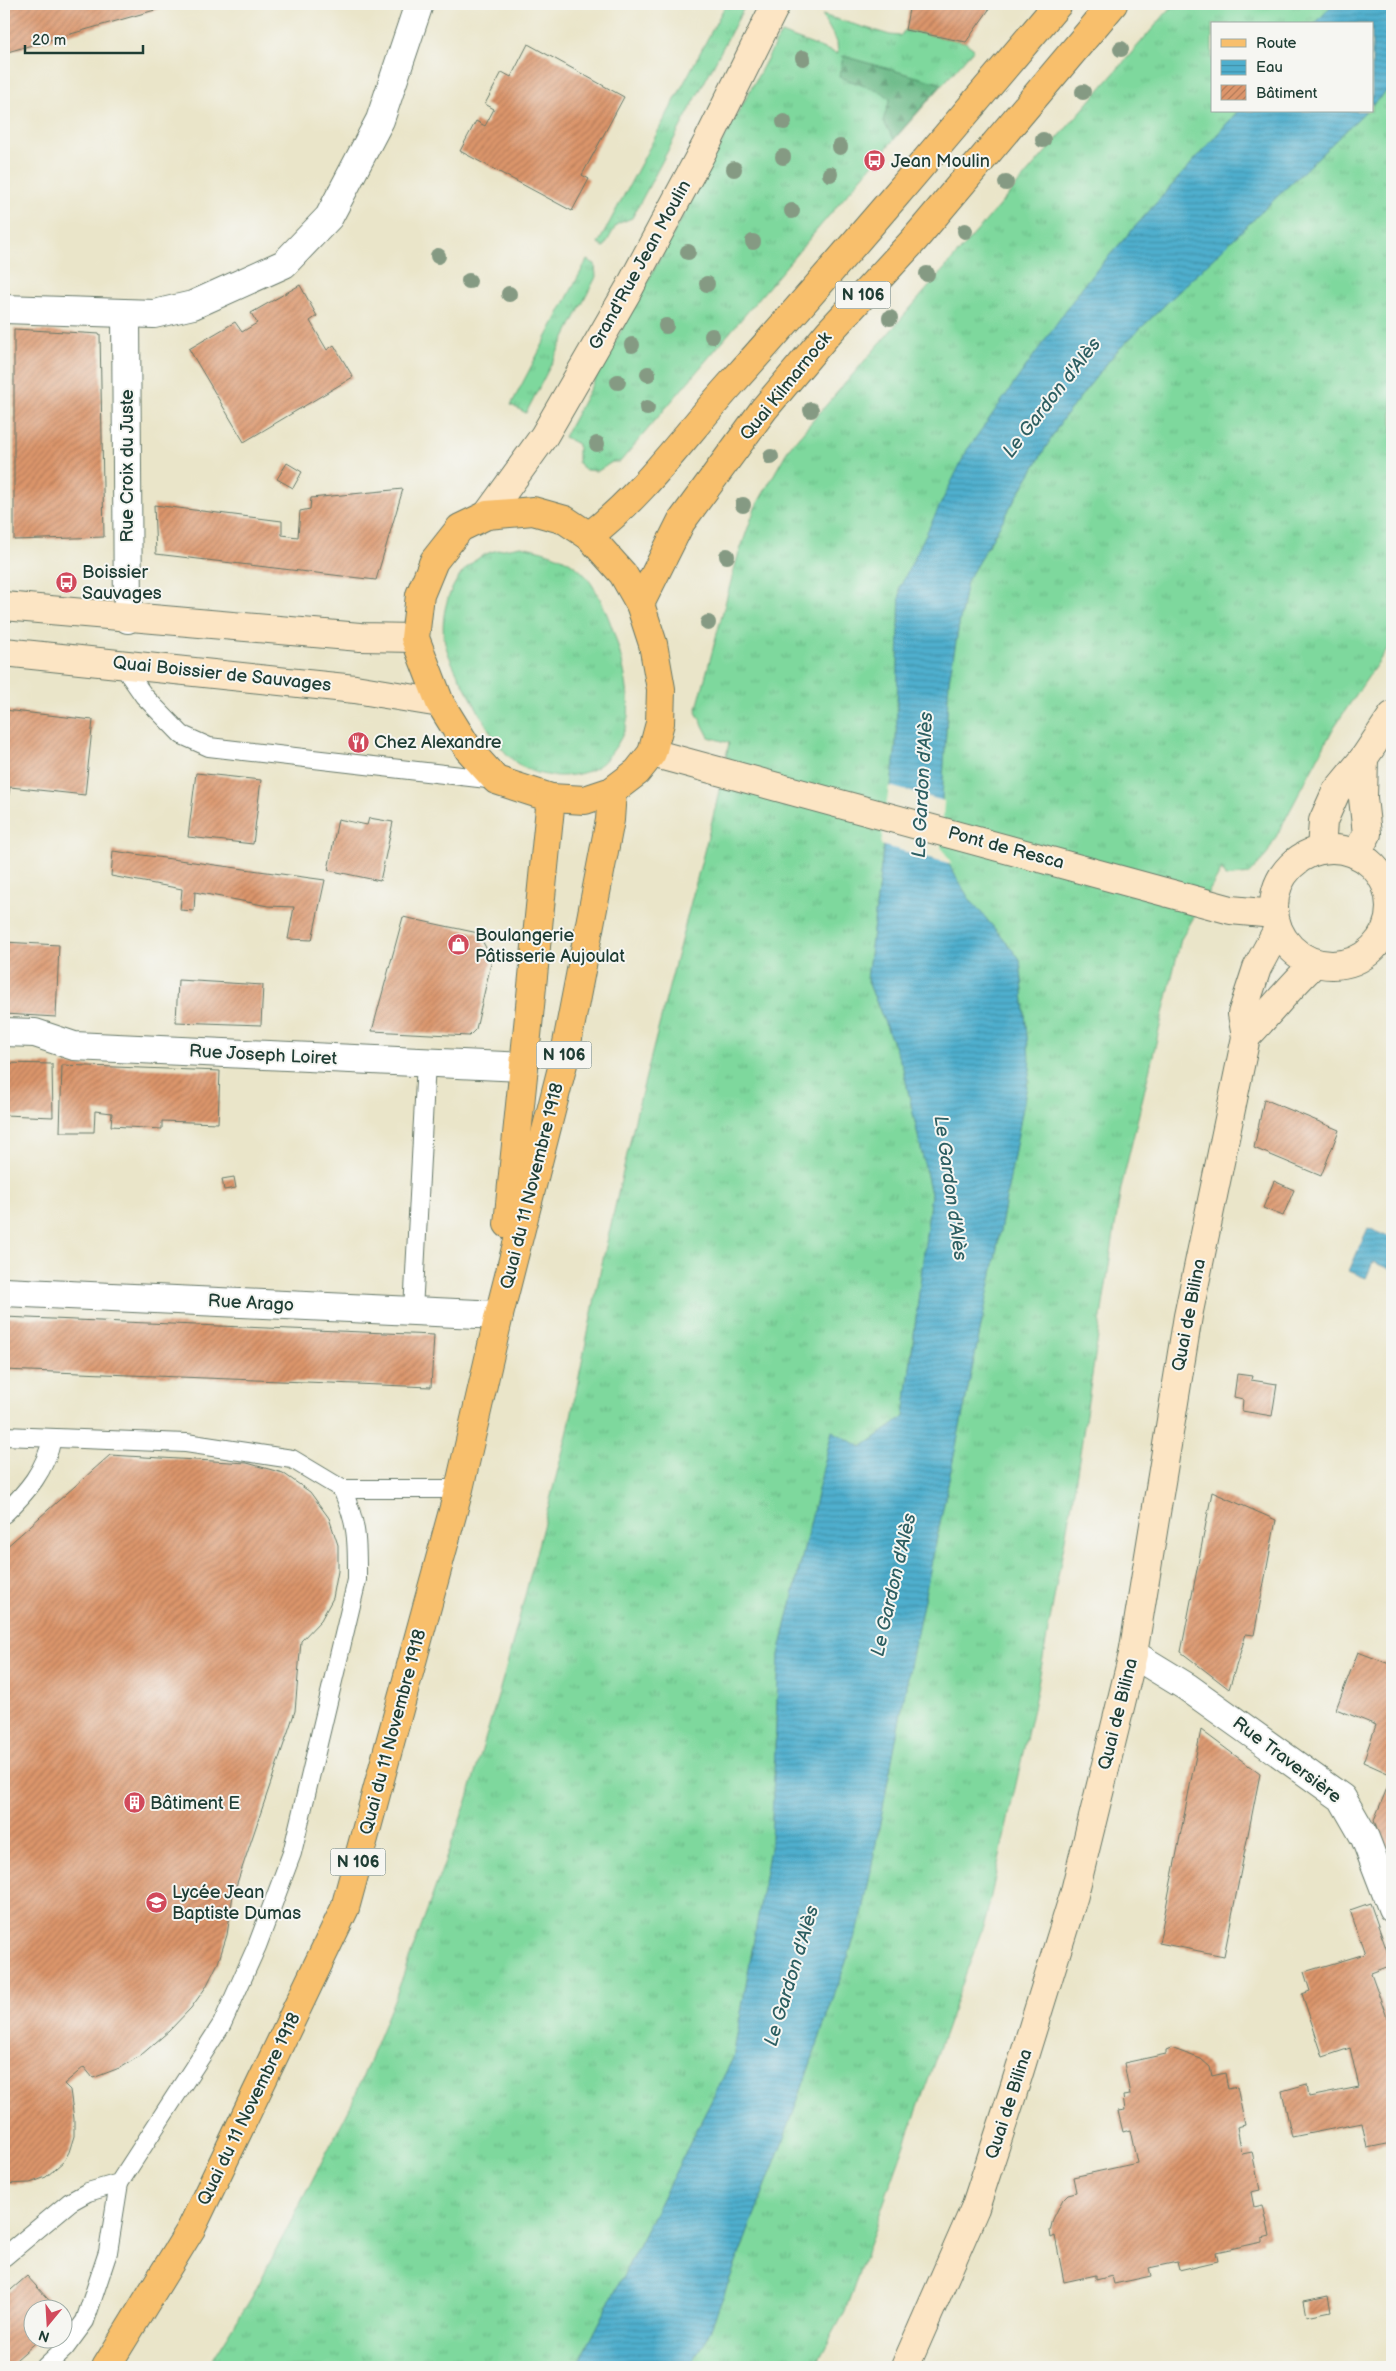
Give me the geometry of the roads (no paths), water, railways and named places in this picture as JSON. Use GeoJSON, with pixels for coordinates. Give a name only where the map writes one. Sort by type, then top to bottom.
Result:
{"type":"FeatureCollection","features":[{"type":"Feature","properties":{"kind":"main road","name":"Grand'Rue Jean Moulin"},"geometry":{"type":"LineString","coordinates":[[487,516],[544,436],[630,287],[708,140],[776,4]]}},
{"type":"Feature","properties":{"kind":"main road","name":"N 106"},"geometry":{"type":"LineString","coordinates":[[589,536],[641,490],[721,395],[824,280],[1058,4]]}},
{"type":"Feature","properties":{"kind":"main road","name":"Quai Kilmarnock"},"geometry":{"type":"LineString","coordinates":[[640,604],[681,522],[764,409],[829,332],[914,240],[1113,4]]}},
{"type":"Feature","properties":{"kind":"main road"},"geometry":{"type":"LineString","coordinates":[[533,511],[565,520],[589,536],[623,574],[640,604],[653,644],[661,689],[660,723],[663,756],[637,772],[612,791],[585,800],[551,798],[496,780],[469,750],[440,703],[415,638],[420,594],[434,561],[460,528],[487,516],[533,511]]}},
{"type":"Feature","properties":{"kind":"main road"},"geometry":{"type":"LineString","coordinates":[[4,606],[360,637],[415,638]]}},
{"type":"Feature","properties":{"kind":"main road","name":"Quai Boissier de Sauvages"},"geometry":{"type":"LineString","coordinates":[[4,652],[354,689],[440,703]]}},
{"type":"Feature","properties":{"kind":"main road"},"geometry":{"type":"LineString","coordinates":[[1321,850],[1323,821],[1336,792],[1364,758],[1392,716]]}},
{"type":"Feature","properties":{"kind":"main road","name":"Pont de Resca"},"geometry":{"type":"LineString","coordinates":[[663,756],[1276,921]]}},
{"type":"Feature","properties":{"kind":"main road"},"geometry":{"type":"LineString","coordinates":[[1356,854],[1366,834],[1363,798],[1364,758]]}},
{"type":"Feature","properties":{"kind":"main road","name":"Quai du 11 Novembre 1918"},"geometry":{"type":"LineString","coordinates":[[106,2367],[191,2229],[345,1908],[459,1489],[499,1314],[563,1064],[610,820],[612,791]]}},
{"type":"Feature","properties":{"kind":"main road","name":"Quai du 11 Novembre 1918"},"geometry":{"type":"LineString","coordinates":[[499,1314],[551,798]]}},
{"type":"Feature","properties":{"kind":"main road"},"geometry":{"type":"LineString","coordinates":[[1321,850],[1356,854],[1371,864],[1382,878],[1389,894],[1389,931],[1375,947],[1357,960],[1337,965],[1315,963],[1285,942],[1276,921],[1274,897],[1280,880],[1290,866],[1305,855],[1321,850]]}},
{"type":"Feature","properties":{"kind":"main road","name":"Quai de Bilina"},"geometry":{"type":"LineString","coordinates":[[905,2367],[975,2208],[1074,1895],[1133,1654],[1188,1316],[1246,1037],[1242,1014],[1257,968],[1276,921]]}},
{"type":"Feature","properties":{"kind":"main road"},"geometry":{"type":"LineString","coordinates":[[1246,1037],[1271,1012],[1289,987],[1315,963]]}},
{"type":"Feature","properties":{"kind":"street"},"geometry":{"type":"LineString","coordinates":[[4,309],[154,314],[193,305],[284,264],[329,216],[380,120],[419,4]]}},
{"type":"Feature","properties":{"kind":"street","name":"Rue Croix du Juste"},"geometry":{"type":"LineString","coordinates":[[126,314],[128,618]]}},
{"type":"Feature","properties":{"kind":"street","name":"Rue Joseph Loiret"},"geometry":{"type":"LineString","coordinates":[[4,1032],[35,1033],[74,1046],[524,1067]]}},
{"type":"Feature","properties":{"kind":"street","name":"Rue Arago"},"geometry":{"type":"LineString","coordinates":[[4,1292],[499,1314]]}},
{"type":"Feature","properties":{"kind":"street","name":"Rue Traversière"},"geometry":{"type":"LineString","coordinates":[[1133,1654],[1187,1686],[1342,1798],[1366,1838],[1392,1908]]}},
{"type":"Feature","properties":{"kind":"lane"},"geometry":{"type":"LineString","coordinates":[[121,663],[144,696],[182,735],[210,747],[496,780]]}},
{"type":"Feature","properties":{"kind":"lane"},"geometry":{"type":"LineString","coordinates":[[413,1311],[426,1062]]}},
{"type":"Feature","properties":{"kind":"lane"},"geometry":{"type":"LineString","coordinates":[[4,1436],[186,1443],[292,1459],[342,1489],[459,1489]]}},
{"type":"Feature","properties":{"kind":"lane"},"geometry":{"type":"LineString","coordinates":[[4,1514],[27,1492],[48,1457],[52,1438]]}},
{"type":"Feature","properties":{"kind":"lane"},"geometry":{"type":"LineString","coordinates":[[45,2367],[65,2348],[85,2321],[108,2252],[119,2183],[222,2024],[257,1946],[292,1852],[356,1580],[357,1538],[354,1514],[342,1489]]}},
{"type":"Feature","properties":{"kind":"lane"},"geometry":{"type":"LineString","coordinates":[[4,2257],[70,2202],[88,2192],[119,2183]]}},
{"type":"Feature","properties":{"kind":"water"},"geometry":{"type":"Polygon","coordinates":[[[1333,4],[1392,4],[1392,86],[1374,103],[1374,22],[1317,22],[1333,4]]]}},
{"type":"Feature","properties":{"kind":"water","name":"Le Gardon d'Alès"},"geometry":{"type":"Polygon","coordinates":[[[1237,112],[1365,112],[1115,353],[1062,420],[967,581],[949,680],[939,848],[968,897],[1020,959],[1030,1069],[993,1269],[910,1666],[862,1916],[790,2122],[706,2341],[689,2367],[577,2367],[733,2058],[771,1843],[779,1655],[832,1431],[862,1447],[904,1417],[931,1194],[903,1068],[867,979],[896,746],[900,587],[967,450],[1085,283],[1237,112]]]}},
{"type":"Feature","properties":{"kind":"water"},"geometry":{"type":"Polygon","coordinates":[[[1368,1228],[1392,1238],[1392,1270],[1373,1262],[1366,1278],[1349,1271],[1368,1228]]]}},
{"type":"Feature","properties":{"kind":"place","name":"Jean Moulin"},"geometry":{"type":"Point","coordinates":[875,161]}},
{"type":"Feature","properties":{"kind":"place","name":"Boissier Sauvages"},"geometry":{"type":"Point","coordinates":[66,582]}},
{"type":"Feature","properties":{"kind":"place","name":"Chez Alexandre"},"geometry":{"type":"Point","coordinates":[358,742]}},
{"type":"Feature","properties":{"kind":"place","name":"Boulangerie Pâtisserie Aujoulat"},"geometry":{"type":"Point","coordinates":[459,945]}},
{"type":"Feature","properties":{"kind":"place","name":"Bâtiment E"},"geometry":{"type":"Point","coordinates":[134,1803]}},
{"type":"Feature","properties":{"kind":"place","name":"Lycée Jean Baptiste Dumas"},"geometry":{"type":"Point","coordinates":[156,1902]}}]}
